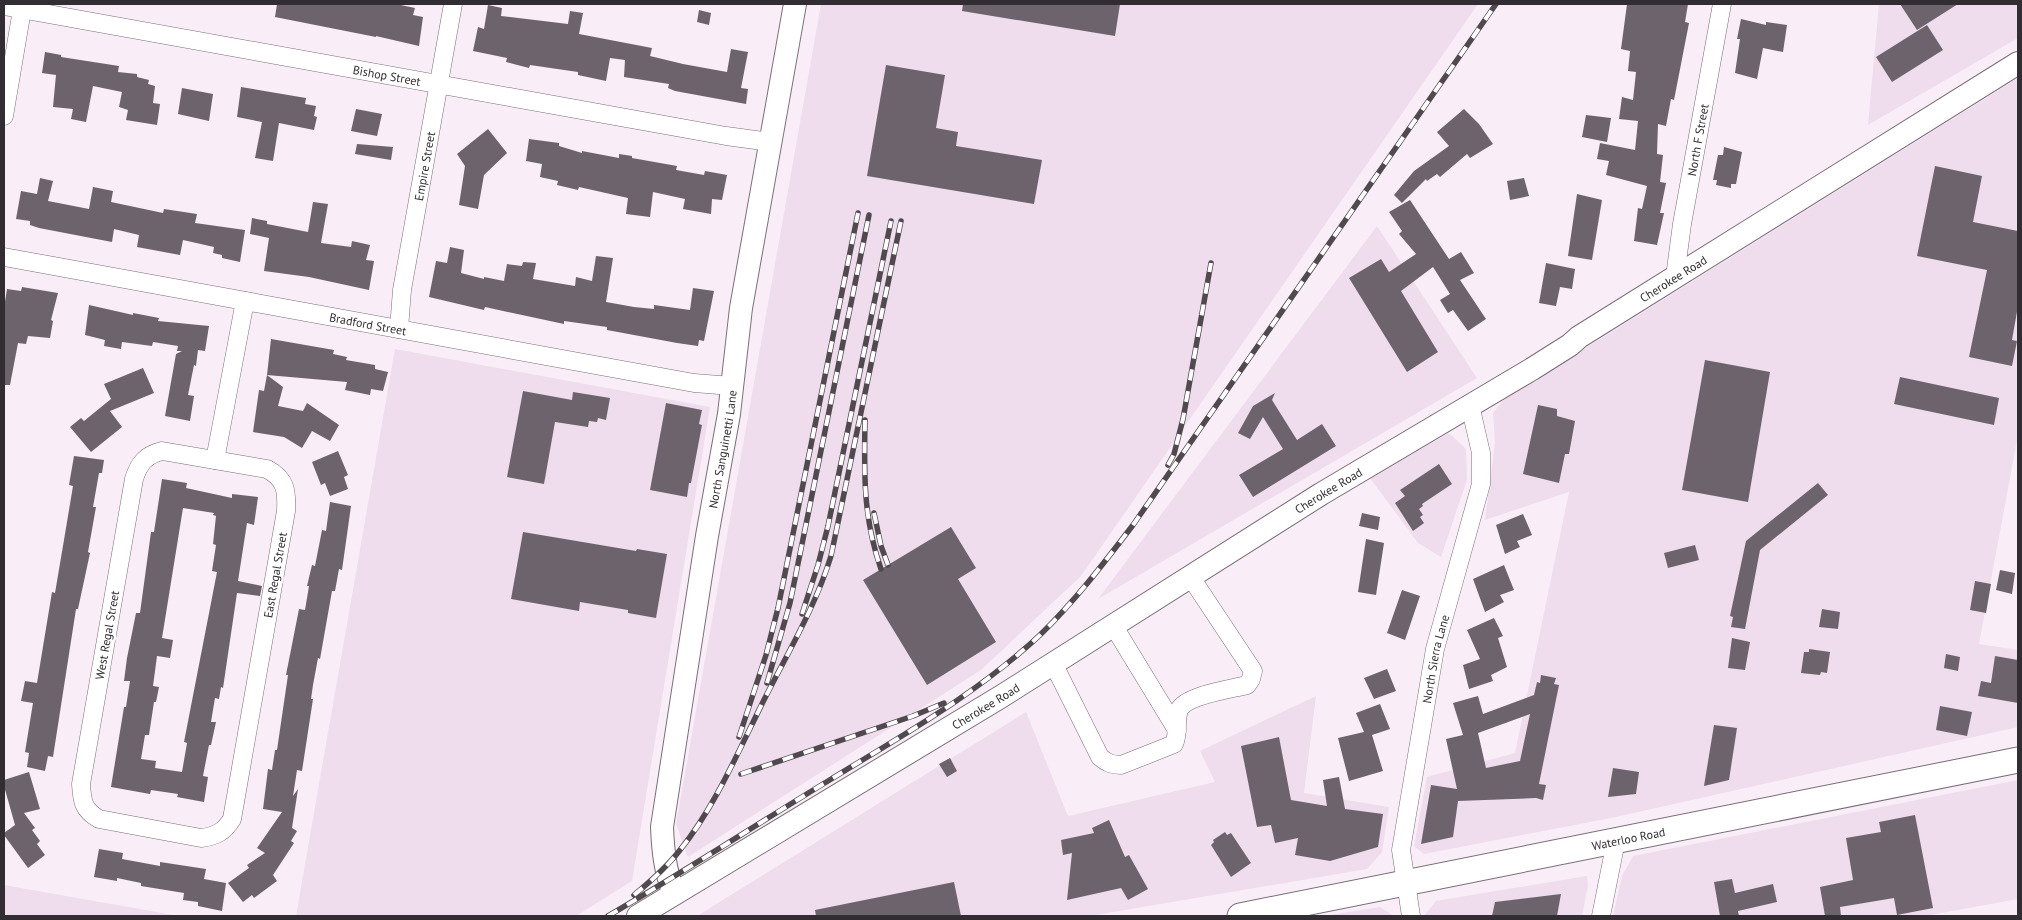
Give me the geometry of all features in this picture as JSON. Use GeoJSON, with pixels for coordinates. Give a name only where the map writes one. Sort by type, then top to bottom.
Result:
{"type":"FeatureCollection","features":[{"type":"Feature","properties":{"kind":"main road","name":"Waterloo Road"},"geometry":{"type":"LineString","coordinates":[[1240,916],[2018,760]]}},
{"type":"Feature","properties":{"kind":"street","name":"Empire Street"},"geometry":{"type":"LineString","coordinates":[[399,329],[402,290],[453,4]]}},
{"type":"Feature","properties":{"kind":"street","name":"North Sanguinetti Lane"},"geometry":{"type":"LineString","coordinates":[[674,893],[663,856],[662,827],[729,414],[741,308],[795,4]]}},
{"type":"Feature","properties":{"kind":"street","name":"North F Street"},"geometry":{"type":"LineString","coordinates":[[1675,276],[1682,224],[1722,4]]}},
{"type":"Feature","properties":{"kind":"street","name":"Bishop Street"},"geometry":{"type":"LineString","coordinates":[[4,6],[23,7],[726,136],[770,142]]}},
{"type":"Feature","properties":{"kind":"street"},"geometry":{"type":"LineString","coordinates":[[4,116],[23,7]]}},
{"type":"Feature","properties":{"kind":"street","name":"Cherokee Road"},"geometry":{"type":"LineString","coordinates":[[638,916],[1054,663],[1330,489],[1563,350],[1578,337],[2018,63]]}},
{"type":"Feature","properties":{"kind":"street","name":"Bradford Street"},"geometry":{"type":"LineString","coordinates":[[4,257],[694,383],[732,386]]}},
{"type":"Feature","properties":{"kind":"street"},"geometry":{"type":"LineString","coordinates":[[215,460],[245,302]]}},
{"type":"Feature","properties":{"kind":"street","name":"North Sierra Lane"},"geometry":{"type":"LineString","coordinates":[[1411,916],[1401,850],[1435,649],[1481,484],[1481,453],[1470,406]]}},
{"type":"Feature","properties":{"kind":"street","name":"West Regal Street"},"geometry":{"type":"LineString","coordinates":[[158,831],[92,816],[82,803],[81,784],[134,479],[138,468],[146,458],[162,451],[215,460]]}},
{"type":"Feature","properties":{"kind":"street","name":"East Regal Street"},"geometry":{"type":"LineString","coordinates":[[158,831],[201,838],[213,837],[222,832],[232,819],[286,511],[285,487],[275,474],[267,469],[215,460]]}},
{"type":"Feature","properties":{"kind":"street"},"geometry":{"type":"LineString","coordinates":[[1054,663],[1100,757],[1107,762],[1113,765],[1121,765],[1174,744],[1177,717],[1180,708],[1186,702],[1200,696],[1247,685],[1252,679],[1253,670],[1190,576]]}},
{"type":"Feature","properties":{"kind":"street"},"geometry":{"type":"LineString","coordinates":[[1113,625],[1177,730]]}},
{"type":"Feature","properties":{"kind":"street"},"geometry":{"type":"LineString","coordinates":[[1601,916],[1616,841]]}},
{"type":"Feature","properties":{"kind":"shaded area"},"geometry":{"type":"Polygon","coordinates":[[[821,4],[1478,4],[1081,576],[981,670],[688,857],[676,824],[821,4]]]}},
{"type":"Feature","properties":{"kind":"shaded area"},"geometry":{"type":"Polygon","coordinates":[[[1879,4],[2018,4],[2018,38],[1868,125],[1879,4]]]}},
{"type":"Feature","properties":{"kind":"shaded area"},"geometry":{"type":"Polygon","coordinates":[[[2018,78],[2018,435],[1979,644],[2018,650],[2018,727],[1616,817],[1424,854],[1414,846],[1427,777],[1515,753],[1569,492],[1485,520],[1495,443],[1493,413],[1504,399],[2018,78]]]}},
{"type":"Feature","properties":{"kind":"shaded area"},"geometry":{"type":"Polygon","coordinates":[[[1377,226],[1477,378],[1098,599],[1377,226]]]}},
{"type":"Feature","properties":{"kind":"shaded area"},"geometry":{"type":"Polygon","coordinates":[[[395,349],[710,407],[632,881],[576,916],[296,916],[395,349]]]}},
{"type":"Feature","properties":{"kind":"shaded area"},"geometry":{"type":"Polygon","coordinates":[[[1449,433],[1466,449],[1467,480],[1441,557],[1418,543],[1370,478],[1449,433]]]}},
{"type":"Feature","properties":{"kind":"shaded area"},"geometry":{"type":"Polygon","coordinates":[[[1316,696],[1304,793],[1389,807],[1382,852],[1367,869],[1090,916],[697,916],[1026,712],[1068,816],[1215,782],[1200,751],[1316,696]]]}},
{"type":"Feature","properties":{"kind":"shaded area"},"geometry":{"type":"Polygon","coordinates":[[[2018,780],[2018,899],[1925,916],[1613,916],[1622,876],[1633,856],[2018,780]]]}},
{"type":"Feature","properties":{"kind":"shaded area"},"geometry":{"type":"Polygon","coordinates":[[[1587,876],[1588,886],[1582,916],[1424,916],[1436,901],[1587,876]]]}},
{"type":"Feature","properties":{"kind":"shaded area"},"geometry":{"type":"Polygon","coordinates":[[[4,885],[179,916],[4,916],[4,885]]]}},
{"type":"Feature","properties":{"kind":"shaded area"},"geometry":{"type":"Polygon","coordinates":[[[1380,907],[1394,916],[1324,916],[1380,907]]]}},
{"type":"Feature","properties":{"kind":"building"},"geometry":{"type":"Polygon","coordinates":[[[277,4],[396,4],[415,8],[413,15],[423,17],[419,46],[275,17],[277,4]]]}},
{"type":"Feature","properties":{"kind":"building"},"geometry":{"type":"Polygon","coordinates":[[[963,4],[1120,4],[1115,36],[962,11],[963,4]]]}},
{"type":"Feature","properties":{"kind":"building"},"geometry":{"type":"Polygon","coordinates":[[[1627,4],[1688,4],[1685,22],[1689,23],[1674,100],[1671,99],[1666,126],[1658,124],[1657,154],[1663,155],[1660,182],[1666,183],[1660,213],[1664,213],[1657,245],[1634,241],[1638,208],[1642,209],[1647,186],[1606,175],[1609,161],[1597,159],[1600,143],[1635,150],[1638,121],[1619,119],[1622,97],[1633,100],[1636,72],[1628,71],[1630,51],[1621,49],[1627,4]]]}},
{"type":"Feature","properties":{"kind":"building"},"geometry":{"type":"Polygon","coordinates":[[[1900,4],[1958,4],[1917,30],[1900,4]]]}},
{"type":"Feature","properties":{"kind":"building"},"geometry":{"type":"Polygon","coordinates":[[[488,5],[502,8],[501,16],[568,24],[570,11],[583,13],[579,34],[652,48],[650,56],[727,72],[731,49],[748,52],[741,88],[748,89],[746,104],[675,91],[668,88],[669,84],[624,77],[625,60],[610,58],[606,81],[578,75],[578,72],[530,65],[529,68],[506,62],[507,58],[473,51],[478,27],[484,29],[488,5]]]}},
{"type":"Feature","properties":{"kind":"building"},"geometry":{"type":"Polygon","coordinates":[[[699,10],[711,13],[709,25],[697,22],[699,10]]]}},
{"type":"Feature","properties":{"kind":"building"},"geometry":{"type":"Polygon","coordinates":[[[1741,19],[1766,25],[1766,22],[1787,25],[1783,52],[1763,48],[1757,79],[1735,73],[1740,39],[1737,39],[1741,19]]]}},
{"type":"Feature","properties":{"kind":"building"},"geometry":{"type":"Polygon","coordinates":[[[1927,25],[1943,50],[1892,82],[1876,57],[1927,25]]]}},
{"type":"Feature","properties":{"kind":"building"},"geometry":{"type":"Polygon","coordinates":[[[45,52],[61,55],[61,57],[119,66],[118,72],[137,74],[137,77],[149,80],[148,84],[155,86],[153,103],[160,104],[157,125],[126,120],[128,110],[119,107],[122,92],[93,86],[86,122],[71,119],[73,109],[53,107],[56,75],[42,73],[45,52]]]}},
{"type":"Feature","properties":{"kind":"building"},"geometry":{"type":"Polygon","coordinates":[[[886,65],[945,75],[936,128],[958,132],[956,146],[1042,160],[1034,204],[867,176],[886,65]]]}},
{"type":"Feature","properties":{"kind":"building"},"geometry":{"type":"Polygon","coordinates":[[[241,87],[306,98],[305,104],[316,106],[314,116],[317,117],[314,130],[279,123],[273,161],[255,158],[262,122],[237,117],[241,87]]]}},
{"type":"Feature","properties":{"kind":"building"},"geometry":{"type":"Polygon","coordinates":[[[182,88],[213,94],[209,121],[178,114],[182,88]]]}},
{"type":"Feature","properties":{"kind":"building"},"geometry":{"type":"Polygon","coordinates":[[[356,109],[382,114],[377,136],[351,131],[356,109]]]}},
{"type":"Feature","properties":{"kind":"building"},"geometry":{"type":"Polygon","coordinates":[[[1464,109],[1479,124],[1493,144],[1470,158],[1467,154],[1440,177],[1437,174],[1427,181],[1426,179],[1402,203],[1394,195],[1414,171],[1449,146],[1437,132],[1464,109]]]}},
{"type":"Feature","properties":{"kind":"building"},"geometry":{"type":"Polygon","coordinates":[[[1586,115],[1611,118],[1607,142],[1582,137],[1586,115]]]}},
{"type":"Feature","properties":{"kind":"building"},"geometry":{"type":"Polygon","coordinates":[[[488,129],[507,153],[484,175],[478,209],[459,205],[465,166],[457,154],[488,129]]]}},
{"type":"Feature","properties":{"kind":"building"},"geometry":{"type":"Polygon","coordinates":[[[529,139],[559,143],[559,146],[582,153],[582,151],[619,158],[619,154],[677,166],[676,170],[704,175],[705,171],[727,175],[722,200],[712,199],[711,214],[683,209],[685,199],[653,192],[650,217],[626,214],[628,198],[579,187],[578,190],[557,185],[558,181],[540,177],[542,164],[526,161],[529,139]]]}},
{"type":"Feature","properties":{"kind":"building"},"geometry":{"type":"Polygon","coordinates":[[[357,144],[393,147],[391,160],[355,154],[357,144]]]}},
{"type":"Feature","properties":{"kind":"building"},"geometry":{"type":"Polygon","coordinates":[[[1724,147],[1742,152],[1736,184],[1731,184],[1731,188],[1716,185],[1717,180],[1713,180],[1718,155],[1723,155],[1724,147]]]}},
{"type":"Feature","properties":{"kind":"building"},"geometry":{"type":"Polygon","coordinates":[[[1935,166],[1982,176],[1973,222],[2018,231],[2018,306],[2012,340],[2017,341],[2012,366],[1969,357],[1987,270],[1917,256],[1935,166]]]}},
{"type":"Feature","properties":{"kind":"building"},"geometry":{"type":"Polygon","coordinates":[[[40,178],[53,181],[48,201],[89,209],[93,187],[113,191],[111,202],[163,213],[164,209],[197,214],[195,223],[245,230],[240,262],[222,258],[222,255],[213,253],[214,247],[183,240],[180,255],[137,247],[139,235],[114,229],[112,242],[39,228],[30,225],[30,221],[16,219],[21,191],[37,194],[40,178]]]}},
{"type":"Feature","properties":{"kind":"building"},"geometry":{"type":"Polygon","coordinates":[[[1524,178],[1529,196],[1510,200],[1507,181],[1524,178]]]}},
{"type":"Feature","properties":{"kind":"building"},"geometry":{"type":"Polygon","coordinates":[[[1577,194],[1602,200],[1592,260],[1568,256],[1577,194]]]}},
{"type":"Feature","properties":{"kind":"building"},"geometry":{"type":"Polygon","coordinates":[[[1410,200],[1449,259],[1461,252],[1474,273],[1460,280],[1486,319],[1468,331],[1453,310],[1448,313],[1440,300],[1450,294],[1433,267],[1401,291],[1438,352],[1407,372],[1349,278],[1381,259],[1389,272],[1416,254],[1399,234],[1402,231],[1389,212],[1410,200]]]}},
{"type":"Feature","properties":{"kind":"building"},"geometry":{"type":"Polygon","coordinates":[[[313,202],[328,204],[321,243],[351,247],[352,241],[370,245],[366,260],[374,261],[369,290],[309,277],[264,271],[269,238],[250,234],[252,218],[267,221],[267,224],[308,232],[313,202]]]}},
{"type":"Feature","properties":{"kind":"building"},"geometry":{"type":"Polygon","coordinates":[[[450,247],[464,250],[461,273],[484,279],[484,277],[504,281],[507,264],[522,266],[523,262],[536,263],[533,279],[575,286],[576,277],[592,281],[596,256],[613,258],[606,302],[634,307],[654,309],[654,305],[690,310],[693,288],[714,291],[704,341],[699,340],[698,346],[677,343],[607,330],[607,327],[564,321],[564,324],[485,307],[484,310],[429,297],[436,261],[447,263],[450,247]]]}},
{"type":"Feature","properties":{"kind":"building"},"geometry":{"type":"Polygon","coordinates":[[[1546,263],[1575,269],[1572,289],[1560,287],[1556,306],[1539,303],[1546,263]]]}},
{"type":"Feature","properties":{"kind":"building"},"geometry":{"type":"Polygon","coordinates":[[[22,287],[58,293],[51,320],[53,321],[50,338],[28,336],[26,344],[18,343],[10,385],[4,385],[4,308],[7,289],[21,291],[22,287]]]}},
{"type":"Feature","properties":{"kind":"building"},"geometry":{"type":"Polygon","coordinates":[[[89,305],[133,315],[133,313],[159,318],[158,321],[209,326],[205,351],[198,350],[196,366],[194,365],[188,395],[194,396],[190,421],[165,416],[176,354],[182,351],[177,351],[178,346],[153,342],[152,346],[122,342],[121,349],[104,346],[105,340],[85,335],[89,305]]]}},
{"type":"Feature","properties":{"kind":"building"},"geometry":{"type":"Polygon","coordinates":[[[271,339],[334,350],[333,354],[347,357],[346,360],[375,365],[375,369],[388,372],[383,391],[371,389],[370,395],[345,390],[347,382],[267,375],[271,339]]]}},
{"type":"Feature","properties":{"kind":"building"},"geometry":{"type":"Polygon","coordinates":[[[1705,360],[1770,372],[1748,502],[1682,490],[1705,360]]]}},
{"type":"Feature","properties":{"kind":"building"},"geometry":{"type":"Polygon","coordinates":[[[143,368],[154,393],[110,411],[122,427],[91,452],[70,427],[81,418],[84,421],[111,399],[104,384],[143,368]]]}},
{"type":"Feature","properties":{"kind":"building"},"geometry":{"type":"Polygon","coordinates":[[[267,375],[283,387],[278,406],[303,411],[307,403],[339,425],[330,441],[312,431],[302,448],[284,437],[253,432],[259,390],[264,391],[267,375]]]}},
{"type":"Feature","properties":{"kind":"building"},"geometry":{"type":"Polygon","coordinates":[[[1900,377],[1999,398],[1994,425],[1894,404],[1900,377]]]}},
{"type":"Feature","properties":{"kind":"building"},"geometry":{"type":"Polygon","coordinates":[[[523,391],[572,400],[573,392],[610,398],[606,420],[598,418],[597,422],[589,421],[588,427],[555,422],[544,484],[507,477],[523,391]]]}},
{"type":"Feature","properties":{"kind":"building"},"geometry":{"type":"Polygon","coordinates":[[[1275,393],[1272,400],[1297,440],[1322,424],[1336,446],[1253,497],[1239,475],[1283,449],[1263,417],[1250,439],[1238,433],[1253,406],[1275,393]]]}},
{"type":"Feature","properties":{"kind":"building"},"geometry":{"type":"Polygon","coordinates":[[[666,403],[702,410],[699,424],[702,425],[687,497],[650,490],[666,403]]]}},
{"type":"Feature","properties":{"kind":"building"},"geometry":{"type":"Polygon","coordinates":[[[1538,405],[1557,409],[1557,416],[1575,421],[1569,454],[1565,454],[1559,483],[1523,474],[1538,405]]]}},
{"type":"Feature","properties":{"kind":"building"},"geometry":{"type":"Polygon","coordinates":[[[338,451],[348,475],[344,477],[348,489],[330,496],[325,483],[321,485],[312,462],[338,451]]]}},
{"type":"Feature","properties":{"kind":"building"},"geometry":{"type":"Polygon","coordinates":[[[74,456],[104,460],[102,473],[99,473],[93,507],[96,507],[88,552],[90,553],[78,609],[76,609],[53,757],[48,756],[45,771],[27,767],[29,753],[25,752],[33,703],[21,701],[25,681],[37,683],[52,592],[55,593],[73,486],[69,485],[74,456]]]}},
{"type":"Feature","properties":{"kind":"building"},"geometry":{"type":"Polygon","coordinates":[[[1439,464],[1452,484],[1422,504],[1423,506],[1419,509],[1423,515],[1420,517],[1424,523],[1413,531],[1395,503],[1405,496],[1400,490],[1439,464]]]}},
{"type":"Feature","properties":{"kind":"building"},"geometry":{"type":"Polygon","coordinates":[[[162,479],[187,483],[186,488],[232,498],[232,494],[258,497],[254,525],[247,523],[238,581],[262,586],[260,596],[237,593],[223,688],[221,687],[219,699],[215,698],[211,722],[216,722],[203,776],[208,777],[204,802],[177,797],[178,794],[151,790],[150,794],[111,787],[130,681],[124,681],[127,658],[136,613],[140,613],[151,532],[154,532],[162,479]],[[183,508],[162,638],[173,640],[170,658],[157,656],[153,686],[159,687],[156,702],[154,702],[149,735],[145,735],[141,759],[156,761],[155,768],[182,772],[187,743],[184,742],[217,572],[212,571],[216,545],[213,544],[216,516],[213,515],[214,513],[183,508]]]}},
{"type":"Feature","properties":{"kind":"building"},"geometry":{"type":"Polygon","coordinates":[[[1818,483],[1828,495],[1760,550],[1745,629],[1731,627],[1733,617],[1730,616],[1746,541],[1818,483]]]}},
{"type":"Feature","properties":{"kind":"building"},"geometry":{"type":"Polygon","coordinates":[[[330,502],[351,506],[342,570],[339,569],[335,591],[332,591],[320,659],[318,658],[313,685],[311,699],[313,699],[302,771],[297,770],[293,796],[298,789],[292,828],[297,831],[291,841],[294,843],[273,875],[277,881],[254,898],[252,895],[243,902],[228,883],[249,868],[247,865],[265,853],[257,848],[282,812],[263,809],[268,769],[272,770],[275,750],[277,750],[288,675],[286,675],[299,609],[305,610],[309,586],[307,586],[312,565],[315,566],[322,530],[326,531],[330,502]]]}},
{"type":"Feature","properties":{"kind":"building"},"geometry":{"type":"Polygon","coordinates":[[[1362,513],[1380,517],[1378,530],[1359,526],[1362,513]]]}},
{"type":"Feature","properties":{"kind":"building"},"geometry":{"type":"Polygon","coordinates":[[[1523,514],[1532,535],[1517,541],[1520,547],[1505,554],[1496,525],[1523,514]]]}},
{"type":"Feature","properties":{"kind":"building"},"geometry":{"type":"Polygon","coordinates":[[[951,527],[976,568],[958,579],[996,642],[927,685],[863,580],[951,527]]]}},
{"type":"Feature","properties":{"kind":"building"},"geometry":{"type":"Polygon","coordinates":[[[523,532],[636,551],[637,549],[667,554],[656,618],[628,613],[628,610],[580,602],[579,611],[511,599],[523,532]]]}},
{"type":"Feature","properties":{"kind":"building"},"geometry":{"type":"Polygon","coordinates":[[[1366,539],[1384,543],[1376,595],[1358,592],[1366,539]]]}},
{"type":"Feature","properties":{"kind":"building"},"geometry":{"type":"Polygon","coordinates":[[[1695,545],[1699,560],[1668,568],[1664,553],[1695,545]]]}},
{"type":"Feature","properties":{"kind":"building"},"geometry":{"type":"Polygon","coordinates":[[[1504,565],[1514,590],[1500,595],[1504,602],[1485,612],[1473,579],[1504,565]]]}},
{"type":"Feature","properties":{"kind":"building"},"geometry":{"type":"Polygon","coordinates":[[[2000,570],[2015,573],[2012,594],[1996,590],[2000,570]]]}},
{"type":"Feature","properties":{"kind":"building"},"geometry":{"type":"Polygon","coordinates":[[[1975,581],[1991,584],[1986,613],[1970,610],[1975,581]]]}},
{"type":"Feature","properties":{"kind":"building"},"geometry":{"type":"Polygon","coordinates":[[[1402,590],[1420,596],[1405,640],[1387,633],[1402,590]]]}},
{"type":"Feature","properties":{"kind":"building"},"geometry":{"type":"Polygon","coordinates":[[[1822,609],[1840,612],[1838,629],[1819,627],[1822,609]]]}},
{"type":"Feature","properties":{"kind":"building"},"geometry":{"type":"Polygon","coordinates":[[[1494,618],[1503,636],[1498,638],[1507,667],[1491,675],[1493,681],[1469,689],[1463,665],[1480,659],[1467,630],[1494,618]]]}},
{"type":"Feature","properties":{"kind":"building"},"geometry":{"type":"Polygon","coordinates":[[[1732,638],[1750,642],[1745,670],[1728,668],[1732,638]]]}},
{"type":"Feature","properties":{"kind":"building"},"geometry":{"type":"Polygon","coordinates":[[[1809,649],[1830,652],[1827,673],[1821,672],[1820,675],[1801,673],[1804,652],[1809,652],[1809,649]]]}},
{"type":"Feature","properties":{"kind":"building"},"geometry":{"type":"Polygon","coordinates":[[[1946,654],[1960,657],[1958,671],[1944,668],[1946,654]]]}},
{"type":"Feature","properties":{"kind":"building"},"geometry":{"type":"Polygon","coordinates":[[[1995,656],[2018,660],[2018,703],[1978,696],[1981,681],[1991,683],[1995,656]]]}},
{"type":"Feature","properties":{"kind":"building"},"geometry":{"type":"Polygon","coordinates":[[[1387,669],[1396,691],[1374,699],[1364,678],[1387,669]]]}},
{"type":"Feature","properties":{"kind":"building"},"geometry":{"type":"Polygon","coordinates":[[[1541,675],[1556,678],[1554,684],[1559,685],[1539,784],[1546,785],[1543,800],[1536,798],[1458,801],[1453,837],[1421,844],[1431,785],[1457,789],[1446,739],[1463,735],[1453,703],[1478,696],[1483,714],[1534,695],[1537,682],[1540,683],[1541,675]],[[1530,714],[1478,733],[1486,768],[1520,761],[1530,714]]]}},
{"type":"Feature","properties":{"kind":"building"},"geometry":{"type":"Polygon","coordinates":[[[1380,704],[1390,729],[1372,735],[1383,771],[1349,781],[1338,738],[1364,732],[1356,713],[1380,704]]]}},
{"type":"Feature","properties":{"kind":"building"},"geometry":{"type":"Polygon","coordinates":[[[1940,706],[1972,712],[1967,736],[1936,730],[1940,706]]]}},
{"type":"Feature","properties":{"kind":"building"},"geometry":{"type":"Polygon","coordinates":[[[1714,725],[1737,728],[1729,780],[1704,786],[1714,725]]]}},
{"type":"Feature","properties":{"kind":"building"},"geometry":{"type":"Polygon","coordinates":[[[1279,737],[1291,800],[1327,806],[1323,780],[1339,777],[1345,809],[1383,814],[1378,847],[1330,861],[1295,855],[1298,838],[1275,843],[1271,825],[1257,827],[1241,746],[1279,737]]]}},
{"type":"Feature","properties":{"kind":"building"},"geometry":{"type":"Polygon","coordinates":[[[950,758],[957,771],[947,777],[939,764],[950,758]]]}},
{"type":"Feature","properties":{"kind":"building"},"geometry":{"type":"Polygon","coordinates":[[[1613,768],[1639,772],[1636,794],[1608,797],[1613,768]]]}},
{"type":"Feature","properties":{"kind":"building"},"geometry":{"type":"Polygon","coordinates":[[[29,772],[40,809],[24,813],[35,828],[32,830],[40,841],[37,844],[45,855],[28,868],[4,835],[15,825],[4,780],[29,772]]]}},
{"type":"Feature","properties":{"kind":"building"},"geometry":{"type":"Polygon","coordinates":[[[1915,815],[1933,908],[1897,915],[1894,898],[1840,907],[1841,916],[1825,916],[1820,887],[1853,880],[1846,838],[1881,832],[1879,822],[1915,815]]]}},
{"type":"Feature","properties":{"kind":"building"},"geometry":{"type":"Polygon","coordinates":[[[1109,820],[1125,857],[1129,855],[1148,889],[1128,900],[1121,888],[1067,900],[1072,853],[1063,855],[1061,840],[1094,833],[1092,828],[1109,820]]]}},
{"type":"Feature","properties":{"kind":"building"},"geometry":{"type":"Polygon","coordinates":[[[1225,832],[1227,835],[1231,833],[1251,863],[1231,877],[1211,845],[1214,842],[1213,840],[1225,832]]]}},
{"type":"Feature","properties":{"kind":"building"},"geometry":{"type":"Polygon","coordinates":[[[99,849],[123,853],[122,859],[160,866],[160,862],[206,869],[204,879],[226,883],[222,911],[198,906],[198,902],[183,900],[184,893],[141,886],[141,883],[117,878],[117,881],[94,877],[99,849]]]}},
{"type":"Feature","properties":{"kind":"building"},"geometry":{"type":"Polygon","coordinates":[[[1732,879],[1735,893],[1773,884],[1777,902],[1738,911],[1739,916],[1720,916],[1714,882],[1732,879]]]}},
{"type":"Feature","properties":{"kind":"building"},"geometry":{"type":"Polygon","coordinates":[[[954,882],[961,916],[816,916],[815,910],[954,882]]]}},
{"type":"Feature","properties":{"kind":"building"},"geometry":{"type":"Polygon","coordinates":[[[1561,894],[1557,916],[1492,916],[1495,902],[1561,894]]]}},
{"type":"Feature","properties":{"kind":"railway"},"geometry":{"type":"LineString","coordinates":[[608,916],[911,731],[991,676],[1053,622],[1089,582],[1133,525],[1496,4]]}},
{"type":"Feature","properties":{"kind":"railway"},"geometry":{"type":"LineString","coordinates":[[739,737],[766,655],[778,608],[858,213]]}},
{"type":"Feature","properties":{"kind":"railway"},"geometry":{"type":"LineString","coordinates":[[767,683],[790,603],[869,215]]}},
{"type":"Feature","properties":{"kind":"railway"},"geometry":{"type":"LineString","coordinates":[[802,614],[828,526],[891,221]]}},
{"type":"Feature","properties":{"kind":"railway"},"geometry":{"type":"LineString","coordinates":[[634,895],[670,862],[705,814],[727,775],[818,592],[831,556],[901,221]]}},
{"type":"Feature","properties":{"kind":"railway"},"geometry":{"type":"LineString","coordinates":[[1168,465],[1174,454],[1183,419],[1211,263]]}},
{"type":"Feature","properties":{"kind":"railway"},"geometry":{"type":"LineString","coordinates":[[865,420],[866,495],[871,532],[881,569]]}},
{"type":"Feature","properties":{"kind":"railway"},"geometry":{"type":"LineString","coordinates":[[874,513],[881,546],[888,565]]}},
{"type":"Feature","properties":{"kind":"railway"},"geometry":{"type":"LineString","coordinates":[[741,774],[913,716],[944,703]]}}]}
